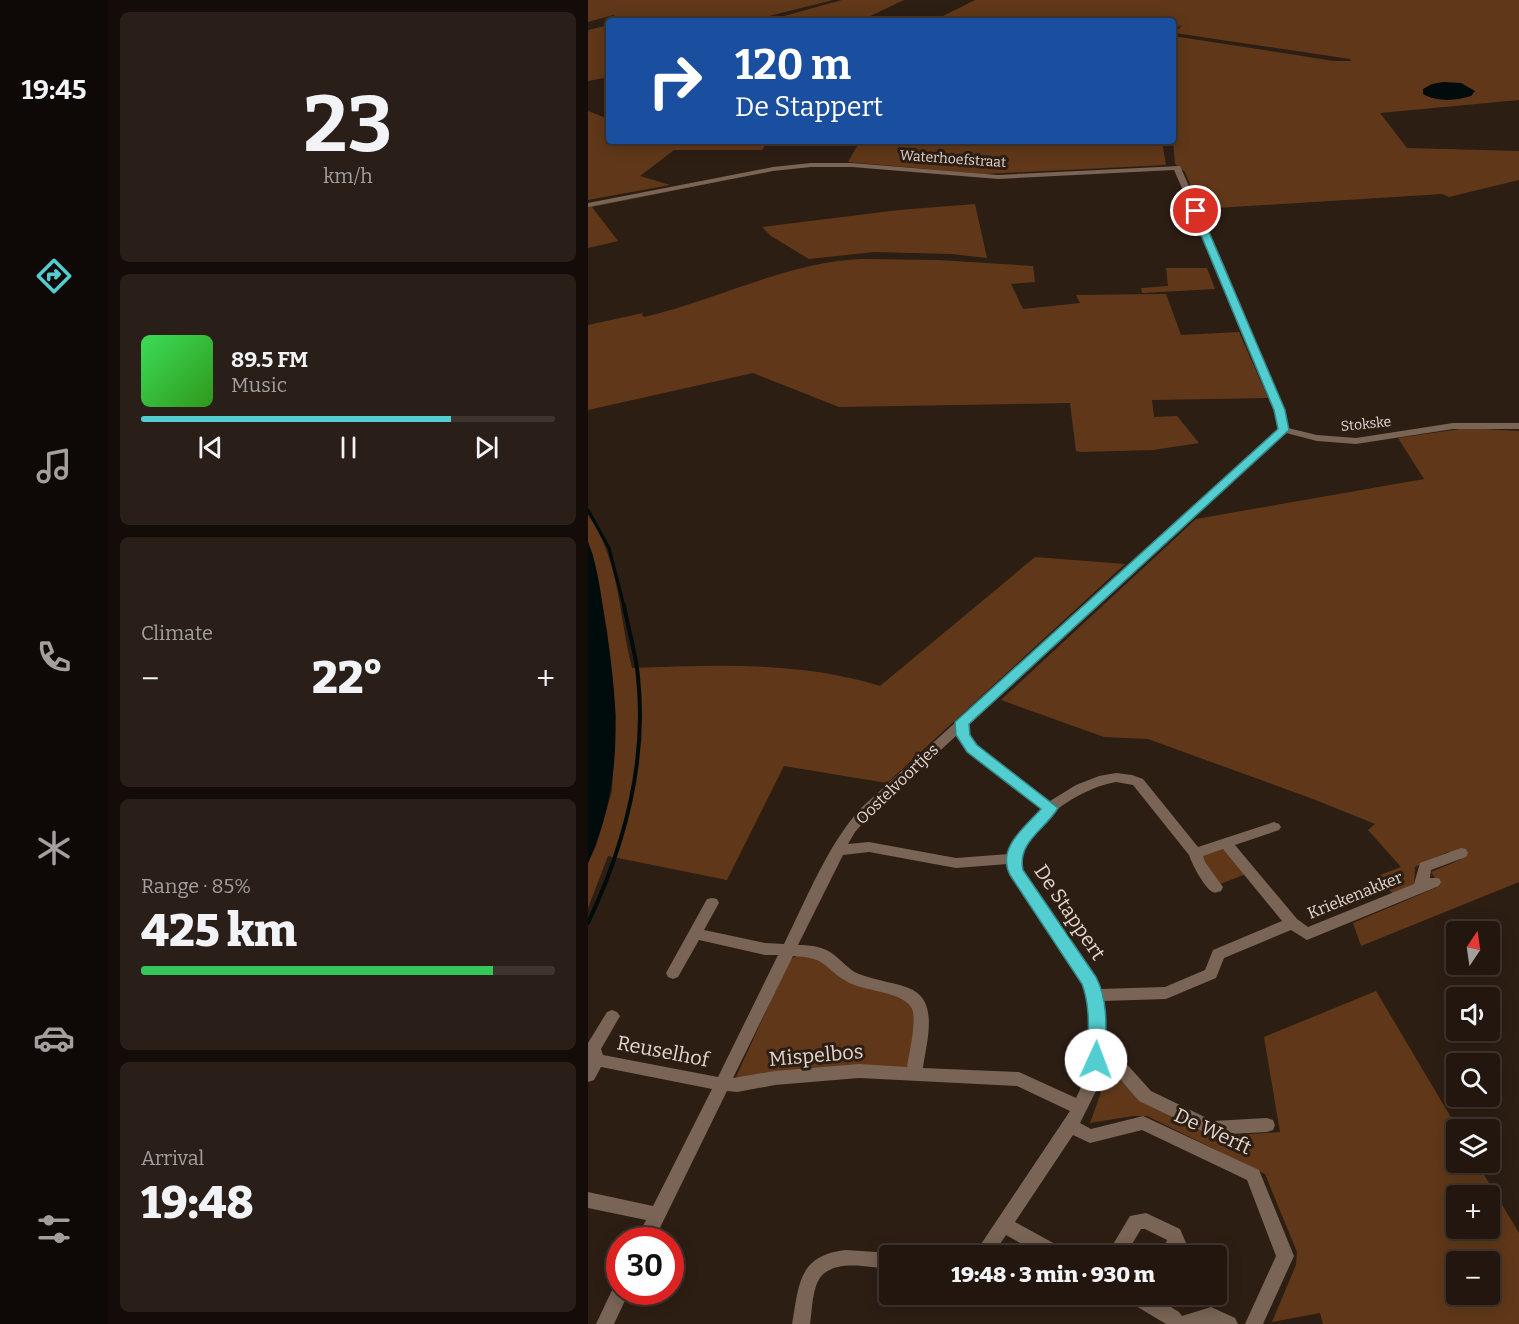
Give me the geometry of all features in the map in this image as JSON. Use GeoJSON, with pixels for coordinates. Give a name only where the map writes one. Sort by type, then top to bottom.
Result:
{"type":"FeatureCollection","features":[{"type":"Feature","properties":{"kind":"street","name":"Waterhoefstraat"},"geometry":{"type":"LineString","coordinates":[[588,205],[773,169],[811,165],[852,165],[998,177],[1177,168],[1220,265],[1279,410],[1284,430]]}},
{"type":"Feature","properties":{"kind":"street","name":"Stokske"},"geometry":{"type":"LineString","coordinates":[[1284,430],[1328,439],[1356,441],[1453,426],[1519,426]]}},
{"type":"Feature","properties":{"kind":"street","name":"Oostelvoortjes"},"geometry":{"type":"LineString","coordinates":[[651,1227],[787,950],[850,829],[866,811],[962,722],[1284,430]]}},
{"type":"Feature","properties":{"kind":"street"},"geometry":{"type":"LineString","coordinates":[[962,722],[963,735],[972,748],[1050,808],[1086,786],[1116,776],[1128,776],[1138,782],[1195,854],[1199,864],[1216,888]]}},
{"type":"Feature","properties":{"kind":"street","name":"De Stappert"},"geometry":{"type":"LineString","coordinates":[[989,1245],[1070,1126],[1091,1085],[1096,1060],[1098,1017],[1095,994],[1090,981],[1016,871],[1013,859],[1017,845],[1050,808]]}},
{"type":"Feature","properties":{"kind":"street"},"geometry":{"type":"LineString","coordinates":[[1195,854],[1274,827]]}},
{"type":"Feature","properties":{"kind":"street","name":"Kriekenakker"},"geometry":{"type":"LineString","coordinates":[[1225,842],[1292,923],[1307,934],[1427,885],[1425,867],[1461,853]]}},
{"type":"Feature","properties":{"kind":"street"},"geometry":{"type":"LineString","coordinates":[[838,850],[869,847],[956,863],[1013,859]]}},
{"type":"Feature","properties":{"kind":"street"},"geometry":{"type":"LineString","coordinates":[[674,973],[712,903]]}},
{"type":"Feature","properties":{"kind":"street","name":"Kriekenakker"},"geometry":{"type":"LineString","coordinates":[[1095,994],[1166,993],[1211,974],[1218,954],[1292,923]]}},
{"type":"Feature","properties":{"kind":"street"},"geometry":{"type":"LineString","coordinates":[[695,934],[765,949],[824,955],[852,978],[908,995],[917,1003],[921,1012],[914,1073]]}},
{"type":"Feature","properties":{"kind":"street","name":"Reuselhof"},"geometry":{"type":"LineString","coordinates":[[597,1060],[592,1049],[612,1016]]}},
{"type":"Feature","properties":{"kind":"street","name":"Reuselhof"},"geometry":{"type":"LineString","coordinates":[[597,1060],[721,1084]]}},
{"type":"Feature","properties":{"kind":"street","name":"Reuselhof"},"geometry":{"type":"LineString","coordinates":[[588,1075],[597,1060]]}},
{"type":"Feature","properties":{"kind":"street","name":"De Werft"},"geometry":{"type":"LineString","coordinates":[[1096,1060],[1118,1066],[1145,1096],[1212,1128],[1267,1125]]}},
{"type":"Feature","properties":{"kind":"street","name":"Mispelbos"},"geometry":{"type":"LineString","coordinates":[[721,1084],[737,1085],[775,1078],[859,1071],[1019,1079],[1080,1108]]}},
{"type":"Feature","properties":{"kind":"street","name":"De Werft"},"geometry":{"type":"LineString","coordinates":[[1070,1126],[1090,1136],[1143,1123],[1253,1175],[1285,1256],[1254,1324]]}},
{"type":"Feature","properties":{"kind":"street"},"geometry":{"type":"LineString","coordinates":[[588,1200],[657,1215]]}},
{"type":"Feature","properties":{"kind":"street"},"geometry":{"type":"LineString","coordinates":[[1122,1245],[1136,1222],[1146,1221],[1174,1235],[1176,1245]]}},
{"type":"Feature","properties":{"kind":"street"},"geometry":{"type":"LineString","coordinates":[[1003,1224],[1040,1245]]}},
{"type":"Feature","properties":{"kind":"street"},"geometry":{"type":"LineString","coordinates":[[801,1324],[810,1278],[815,1270],[826,1261],[838,1258],[879,1260]]}},
{"type":"Feature","properties":{"kind":"street"},"geometry":{"type":"LineString","coordinates":[[605,1324],[614,1305]]}},
{"type":"Feature","properties":{"kind":"street"},"geometry":{"type":"LineString","coordinates":[[1154,1305],[1173,1318],[1176,1324]]}},
{"type":"Feature","properties":{"kind":"street"},"geometry":{"type":"LineString","coordinates":[[1185,1324],[1211,1316],[1229,1324]]}},
{"type":"Feature","properties":{"kind":"shaded area"},"geometry":{"type":"Polygon","coordinates":[[[588,0],[833,0],[761,18],[646,18],[641,16],[620,18],[613,15],[588,22],[588,0]]]}},
{"type":"Feature","properties":{"kind":"shaded area"},"geometry":{"type":"Polygon","coordinates":[[[842,0],[904,0],[866,18],[763,18],[784,16],[842,0]]]}},
{"type":"Feature","properties":{"kind":"shaded area"},"geometry":{"type":"Polygon","coordinates":[[[975,0],[1519,0],[1519,100],[1380,113],[1407,148],[1519,151],[1519,180],[1449,197],[1442,194],[1200,209],[1185,172],[1175,164],[1173,144],[1176,144],[1176,36],[1334,61],[1351,61],[1350,59],[1176,33],[1182,25],[1176,28],[1176,18],[939,18],[975,0]]]}},
{"type":"Feature","properties":{"kind":"shaded area"},"geometry":{"type":"Polygon","coordinates":[[[606,26],[606,78],[588,81],[588,30],[606,26]]]}},
{"type":"Feature","properties":{"kind":"shaded area"},"geometry":{"type":"Polygon","coordinates":[[[1443,82],[1461,83],[1475,91],[1471,96],[1453,100],[1423,94],[1423,89],[1443,82]]]}},
{"type":"Feature","properties":{"kind":"shaded area"},"geometry":{"type":"Polygon","coordinates":[[[588,111],[606,118],[606,144],[766,144],[762,150],[674,150],[640,176],[670,185],[588,200],[588,111]]]}},
{"type":"Feature","properties":{"kind":"shaded area"},"geometry":{"type":"Polygon","coordinates":[[[858,144],[1162,144],[1166,165],[984,174],[848,162],[858,144]]]}},
{"type":"Feature","properties":{"kind":"shaded area"},"geometry":{"type":"Polygon","coordinates":[[[751,175],[592,207],[618,241],[588,248],[588,206],[751,175]]]}},
{"type":"Feature","properties":{"kind":"shaded area"},"geometry":{"type":"Polygon","coordinates":[[[975,204],[987,258],[952,254],[874,252],[809,259],[771,236],[762,227],[899,210],[975,204]]]}},
{"type":"Feature","properties":{"kind":"shaded area"},"geometry":{"type":"Polygon","coordinates":[[[862,259],[938,260],[1033,266],[1035,282],[1011,284],[1023,309],[1080,303],[1076,295],[1166,294],[1181,335],[1239,332],[1268,398],[1152,400],[1154,417],[1177,416],[1199,443],[1153,450],[1081,452],[1076,451],[1070,403],[839,407],[753,373],[588,410],[588,325],[643,313],[644,317],[779,274],[834,262],[862,259]]]}},
{"type":"Feature","properties":{"kind":"shaded area"},"geometry":{"type":"Polygon","coordinates":[[[1166,268],[1207,268],[1215,289],[1142,293],[1141,288],[1168,286],[1166,268]]]}},
{"type":"Feature","properties":{"kind":"shaded area"},"geometry":{"type":"Polygon","coordinates":[[[1467,428],[1519,431],[1519,882],[1361,946],[1353,923],[1440,886],[1431,872],[1462,859],[1448,852],[1415,867],[1414,886],[1393,894],[1377,876],[1401,867],[1368,830],[1375,824],[1148,739],[1104,737],[1001,700],[1196,519],[1424,479],[1398,438],[1467,428]]]}},
{"type":"Feature","properties":{"kind":"shaded area"},"geometry":{"type":"Polygon","coordinates":[[[588,515],[599,532],[613,570],[632,668],[757,666],[819,672],[880,686],[1035,557],[1125,564],[887,783],[784,766],[727,880],[608,856],[588,908],[588,863],[596,846],[612,791],[616,715],[607,629],[593,555],[588,542],[588,515]]]}},
{"type":"Feature","properties":{"kind":"shaded area"},"geometry":{"type":"Polygon","coordinates":[[[588,542],[600,591],[610,653],[615,744],[608,804],[588,863],[588,542]]]}},
{"type":"Feature","properties":{"kind":"shaded area"},"geometry":{"type":"Polygon","coordinates":[[[1218,848],[1226,850],[1246,874],[1220,884],[1203,863],[1203,855],[1218,848]]]}},
{"type":"Feature","properties":{"kind":"shaded area"},"geometry":{"type":"Polygon","coordinates":[[[799,955],[823,959],[901,996],[914,1010],[917,1025],[909,1065],[903,1069],[739,1080],[736,1077],[790,959],[799,955]]]}},
{"type":"Feature","properties":{"kind":"shaded area"},"geometry":{"type":"Polygon","coordinates":[[[1376,991],[1452,1119],[1446,1119],[1446,1173],[1483,1173],[1490,1185],[1446,1185],[1446,1239],[1500,1239],[1500,1201],[1519,1233],[1519,1324],[1323,1324],[1320,1313],[1272,1322],[1296,1265],[1297,1252],[1265,1174],[1147,1116],[1090,1123],[1109,1070],[1113,1068],[1211,1133],[1222,1136],[1280,1132],[1264,1037],[1376,991]]]}},
{"type":"Feature","properties":{"kind":"waterway"},"geometry":{"type":"LineString","coordinates":[[588,510],[609,548],[624,606]]}},
{"type":"Feature","properties":{"kind":"waterway"},"geometry":{"type":"LineString","coordinates":[[588,923],[622,834],[636,772],[640,709],[638,677],[624,605]]}},
{"type":"Feature","properties":{"kind":"route"},"geometry":{"type":"LineString","coordinates":[[1096,1060],[1098,1017],[1095,994],[1090,981],[1016,871],[1013,859],[1017,845],[1050,808],[972,748],[963,735],[962,722],[1284,430],[1279,410],[1196,211]]}}]}
